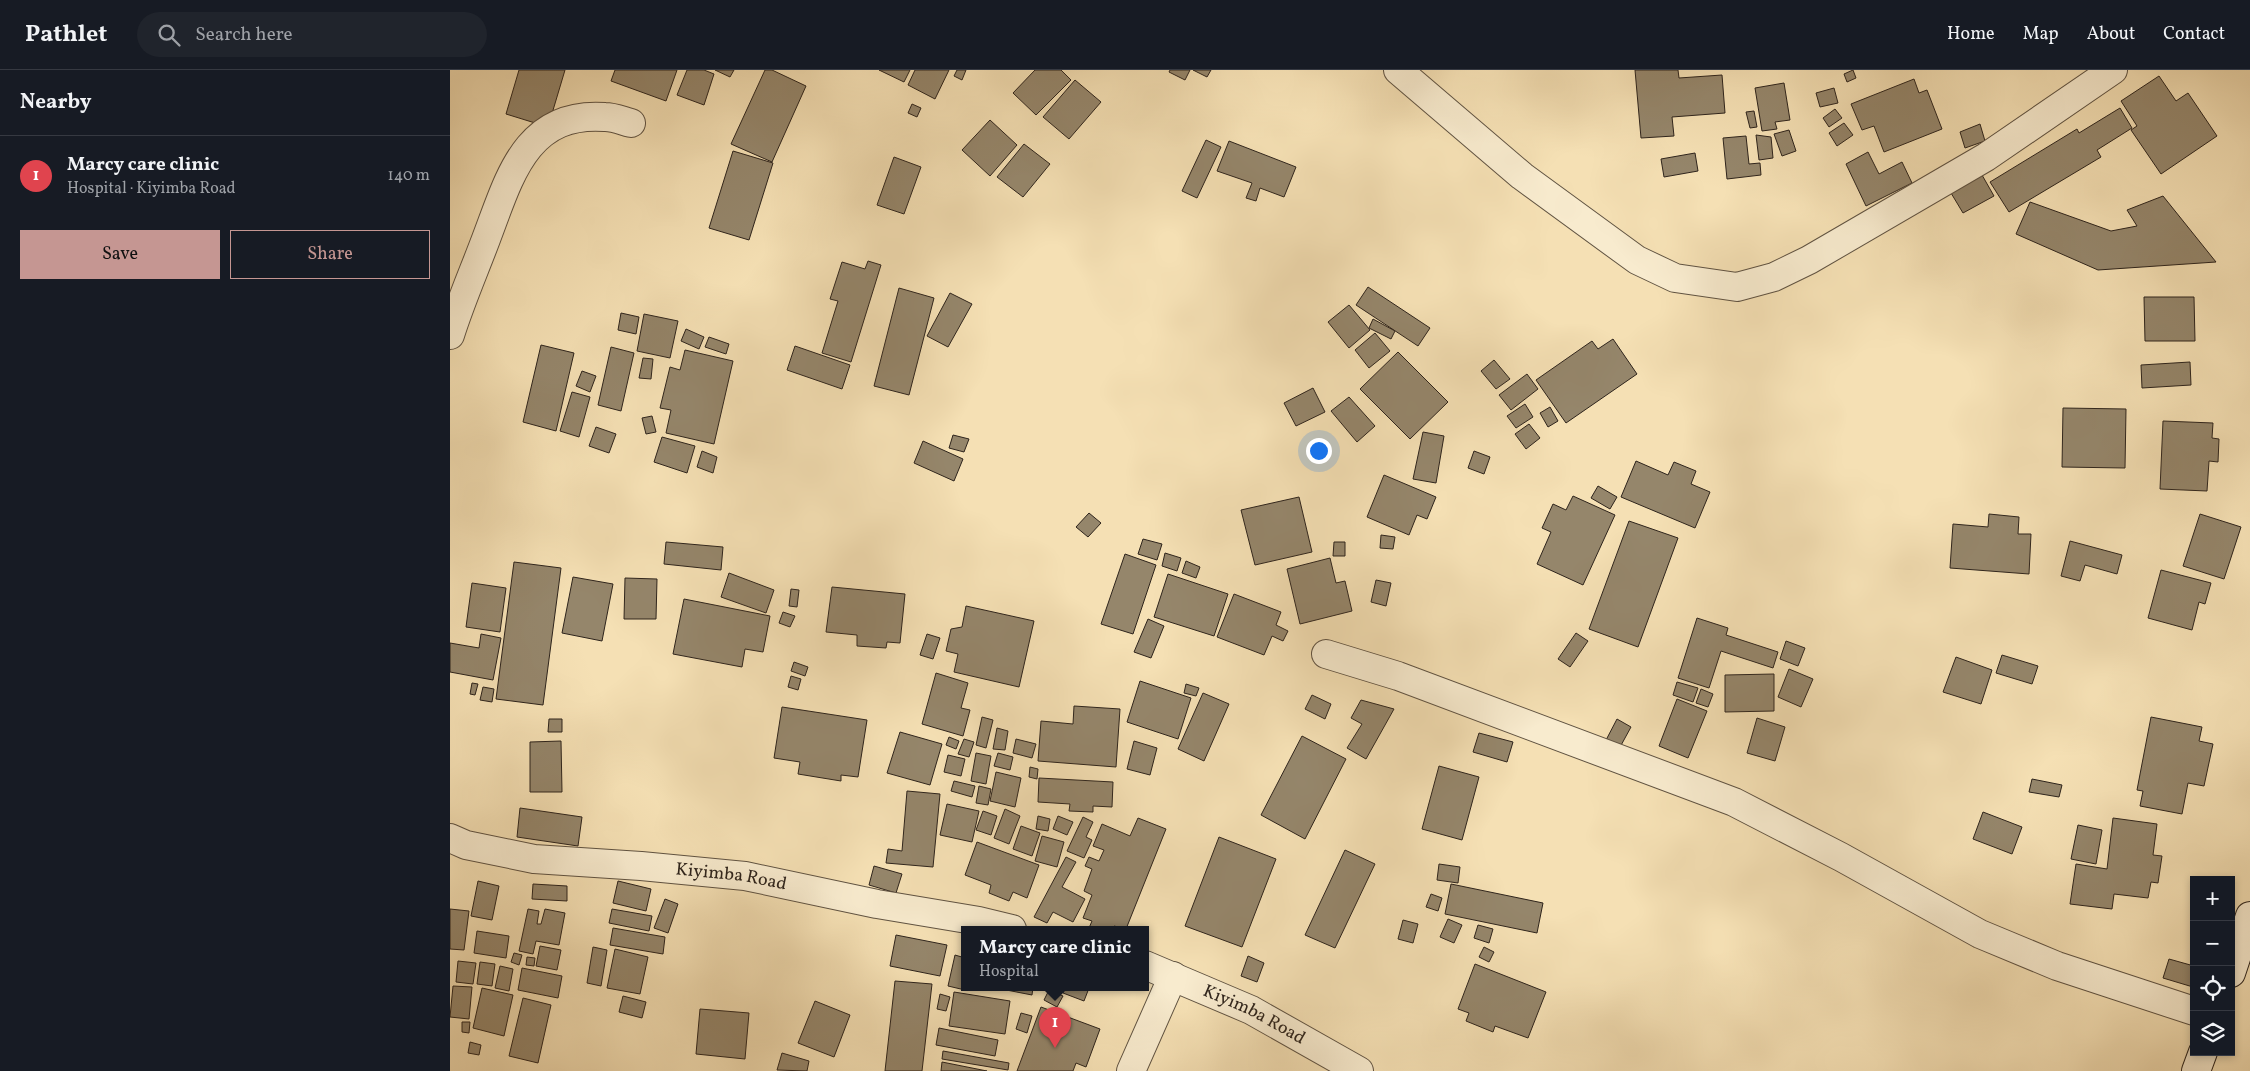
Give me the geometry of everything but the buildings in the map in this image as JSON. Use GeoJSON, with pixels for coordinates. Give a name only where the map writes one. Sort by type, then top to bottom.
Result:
{"type":"FeatureCollection","features":[{"type":"Feature","properties":{"kind":"street"},"geometry":{"type":"LineString","coordinates":[[1398,70],[1522,176],[1637,260],[1675,278],[1737,287],[1774,277],[1808,260],[1986,156],[2113,70]]}},
{"type":"Feature","properties":{"kind":"street"},"geometry":{"type":"LineString","coordinates":[[450,336],[500,203],[520,156],[530,143],[558,123],[581,118],[605,117],[631,123]]}},
{"type":"Feature","properties":{"kind":"street"},"geometry":{"type":"LineString","coordinates":[[1326,654],[1398,676],[1734,802],[1841,857],[1980,934],[2057,966],[2190,1010]]}},
{"type":"Feature","properties":{"kind":"street","name":"Kiyimba Road"},"geometry":{"type":"LineString","coordinates":[[450,838],[466,845],[534,859],[641,866],[745,876],[877,904],[1000,926]]}},
{"type":"Feature","properties":{"kind":"street"},"geometry":{"type":"LineString","coordinates":[[2233,966],[2250,916]]}},
{"type":"Feature","properties":{"kind":"street","name":"Kiyimba Road"},"geometry":{"type":"LineString","coordinates":[[1149,967],[1251,1010],[1359,1071]]}},
{"type":"Feature","properties":{"kind":"street"},"geometry":{"type":"LineString","coordinates":[[1131,1071],[1173,976]]}},
{"type":"Feature","properties":{"kind":"street"},"geometry":{"type":"LineString","coordinates":[[2196,1071],[2202,1056]]}},
{"type":"Feature","properties":{"kind":"place","name":"Marcy care clinic"},"geometry":{"type":"Point","coordinates":[1055,1048]}}]}
